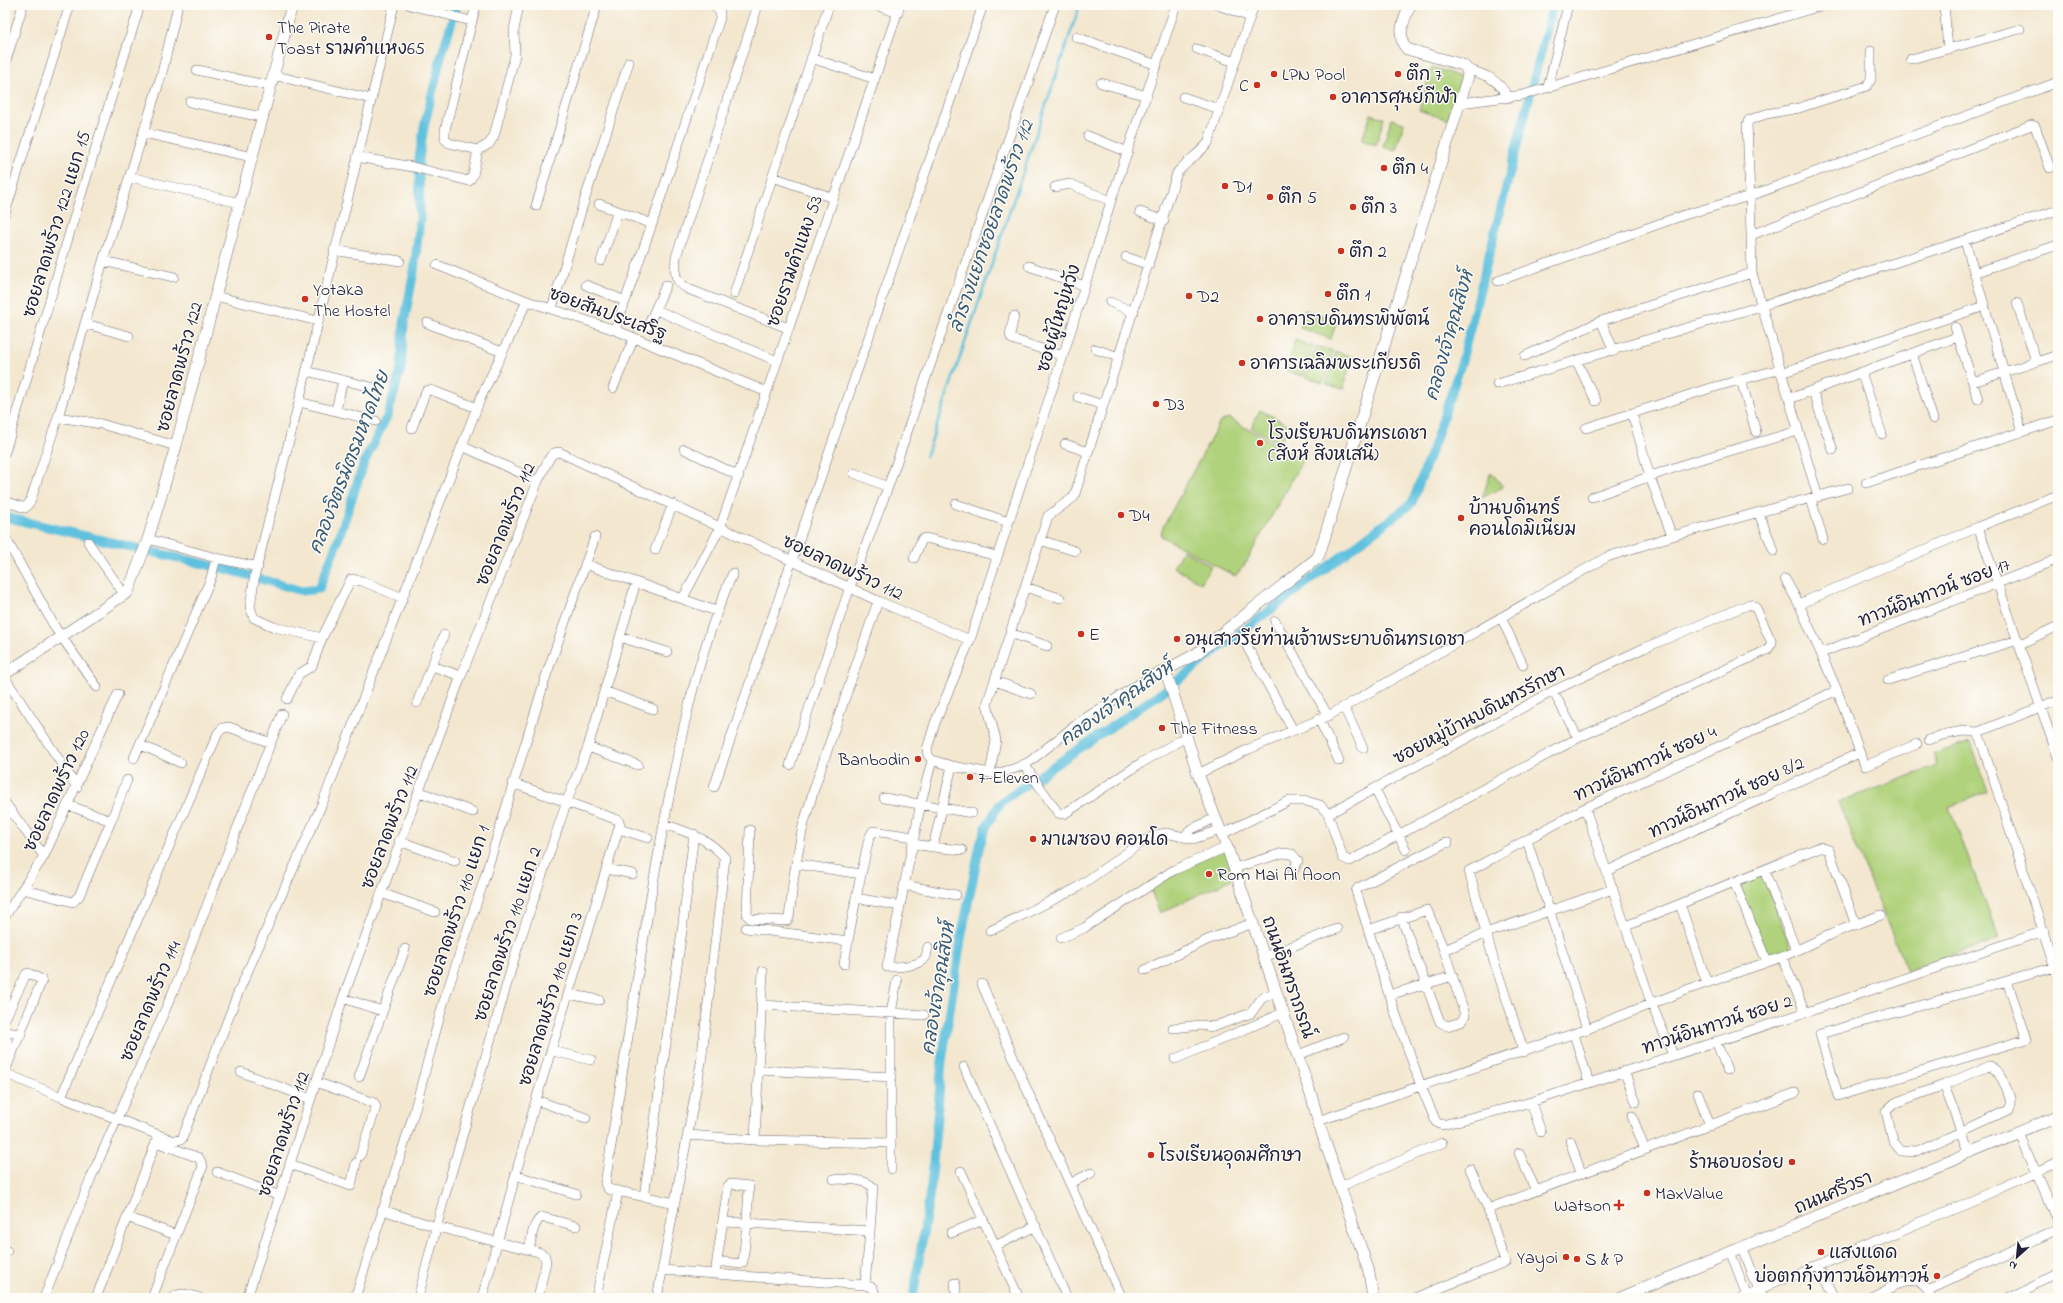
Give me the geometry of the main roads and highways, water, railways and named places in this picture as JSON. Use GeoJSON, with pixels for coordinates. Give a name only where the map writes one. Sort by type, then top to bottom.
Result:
{"type":"FeatureCollection","features":[{"type":"Feature","properties":{"kind":"waterway","name":"คลองจิตรมิตรมหาดไทย"},"geometry":{"type":"LineString","coordinates":[[5,517],[229,570],[302,591],[319,589],[338,540],[364,463],[388,414],[401,369],[404,323],[414,271],[420,219],[419,158],[424,127],[441,57],[457,5]]}},
{"type":"Feature","properties":{"kind":"waterway","name":"ลำรางแยกซอยลาดพร้าว 112"},"geometry":{"type":"LineString","coordinates":[[926,457],[1080,5]]}},
{"type":"Feature","properties":{"kind":"waterway","name":"คลองเจ้าคุณสิงห์"},"geometry":{"type":"LineString","coordinates":[[913,1298],[931,1185],[942,1061],[962,933],[980,845],[986,827],[999,805],[1008,797],[1161,693],[1412,503],[1437,436],[1461,364],[1553,5]]}},
{"type":"Feature","properties":{"kind":"place","name":"The Pirate Toast รามคำแหง65"},"geometry":{"type":"Point","coordinates":[269,37]}},
{"type":"Feature","properties":{"kind":"place","name":"LPN Pool"},"geometry":{"type":"Point","coordinates":[1274,74]}},
{"type":"Feature","properties":{"kind":"place","name":"ตึก 7"},"geometry":{"type":"Point","coordinates":[1398,74]}},
{"type":"Feature","properties":{"kind":"place","name":"C"},"geometry":{"type":"Point","coordinates":[1257,85]}},
{"type":"Feature","properties":{"kind":"place","name":"อาคารศุนย์กีฬา"},"geometry":{"type":"Point","coordinates":[1333,97]}},
{"type":"Feature","properties":{"kind":"place","name":"ตึก 4"},"geometry":{"type":"Point","coordinates":[1384,168]}},
{"type":"Feature","properties":{"kind":"place","name":"D1"},"geometry":{"type":"Point","coordinates":[1225,186]}},
{"type":"Feature","properties":{"kind":"place","name":"ตึก 5"},"geometry":{"type":"Point","coordinates":[1270,197]}},
{"type":"Feature","properties":{"kind":"place","name":"ตึก 3"},"geometry":{"type":"Point","coordinates":[1353,207]}},
{"type":"Feature","properties":{"kind":"place","name":"ตึก 2"},"geometry":{"type":"Point","coordinates":[1341,251]}},
{"type":"Feature","properties":{"kind":"place","name":"ตึก 1"},"geometry":{"type":"Point","coordinates":[1328,294]}},
{"type":"Feature","properties":{"kind":"place","name":"D2"},"geometry":{"type":"Point","coordinates":[1189,296]}},
{"type":"Feature","properties":{"kind":"place","name":"Yotaka The Hostel"},"geometry":{"type":"Point","coordinates":[305,299]}},
{"type":"Feature","properties":{"kind":"place","name":"อาคารบดินทรพิพัตน์"},"geometry":{"type":"Point","coordinates":[1260,319]}},
{"type":"Feature","properties":{"kind":"place","name":"อาคารเฉลิมพระเกียรติ"},"geometry":{"type":"Point","coordinates":[1242,363]}},
{"type":"Feature","properties":{"kind":"place","name":"D3"},"geometry":{"type":"Point","coordinates":[1156,404]}},
{"type":"Feature","properties":{"kind":"place","name":"โรงเรียนบดินทรเดชา (สิงห์ สิงหเสนี)"},"geometry":{"type":"Point","coordinates":[1260,443]}},
{"type":"Feature","properties":{"kind":"place","name":"D4"},"geometry":{"type":"Point","coordinates":[1121,515]}},
{"type":"Feature","properties":{"kind":"place","name":"บ้านบดินทร์ คอนโดมิเนียม"},"geometry":{"type":"Point","coordinates":[1461,518]}},
{"type":"Feature","properties":{"kind":"place","name":"E"},"geometry":{"type":"Point","coordinates":[1081,634]}},
{"type":"Feature","properties":{"kind":"place","name":"อนุเสาวรีย์ท่านเจ้าพระยาบดินทรเดชา"},"geometry":{"type":"Point","coordinates":[1177,639]}},
{"type":"Feature","properties":{"kind":"place","name":"The Fitness"},"geometry":{"type":"Point","coordinates":[1162,728]}},
{"type":"Feature","properties":{"kind":"place","name":"Banbodin"},"geometry":{"type":"Point","coordinates":[918,759]}},
{"type":"Feature","properties":{"kind":"place","name":"7-Eleven"},"geometry":{"type":"Point","coordinates":[970,777]}},
{"type":"Feature","properties":{"kind":"place","name":"มาเมซอง คอนโด"},"geometry":{"type":"Point","coordinates":[1033,839]}},
{"type":"Feature","properties":{"kind":"place","name":"Rom Mai Ai Aoon"},"geometry":{"type":"Point","coordinates":[1209,874]}},
{"type":"Feature","properties":{"kind":"place","name":"โรงเรียนอุดมศึกษา"},"geometry":{"type":"Point","coordinates":[1151,1155]}},
{"type":"Feature","properties":{"kind":"place","name":"ร้านอบอร่อย"},"geometry":{"type":"Point","coordinates":[1792,1162]}},
{"type":"Feature","properties":{"kind":"place","name":"MaxValue"},"geometry":{"type":"Point","coordinates":[1647,1193]}},
{"type":"Feature","properties":{"kind":"place","name":"Watson"},"geometry":{"type":"Point","coordinates":[1619,1205]}},
{"type":"Feature","properties":{"kind":"place","name":"แสงแดด"},"geometry":{"type":"Point","coordinates":[1821,1252]}},
{"type":"Feature","properties":{"kind":"place","name":"Yayoi"},"geometry":{"type":"Point","coordinates":[1566,1257]}},
{"type":"Feature","properties":{"kind":"place","name":"S & P"},"geometry":{"type":"Point","coordinates":[1577,1259]}},
{"type":"Feature","properties":{"kind":"place","name":"บ่อตกกุ้งทาวน์อินทาวน์"},"geometry":{"type":"Point","coordinates":[1937,1276]}}]}
